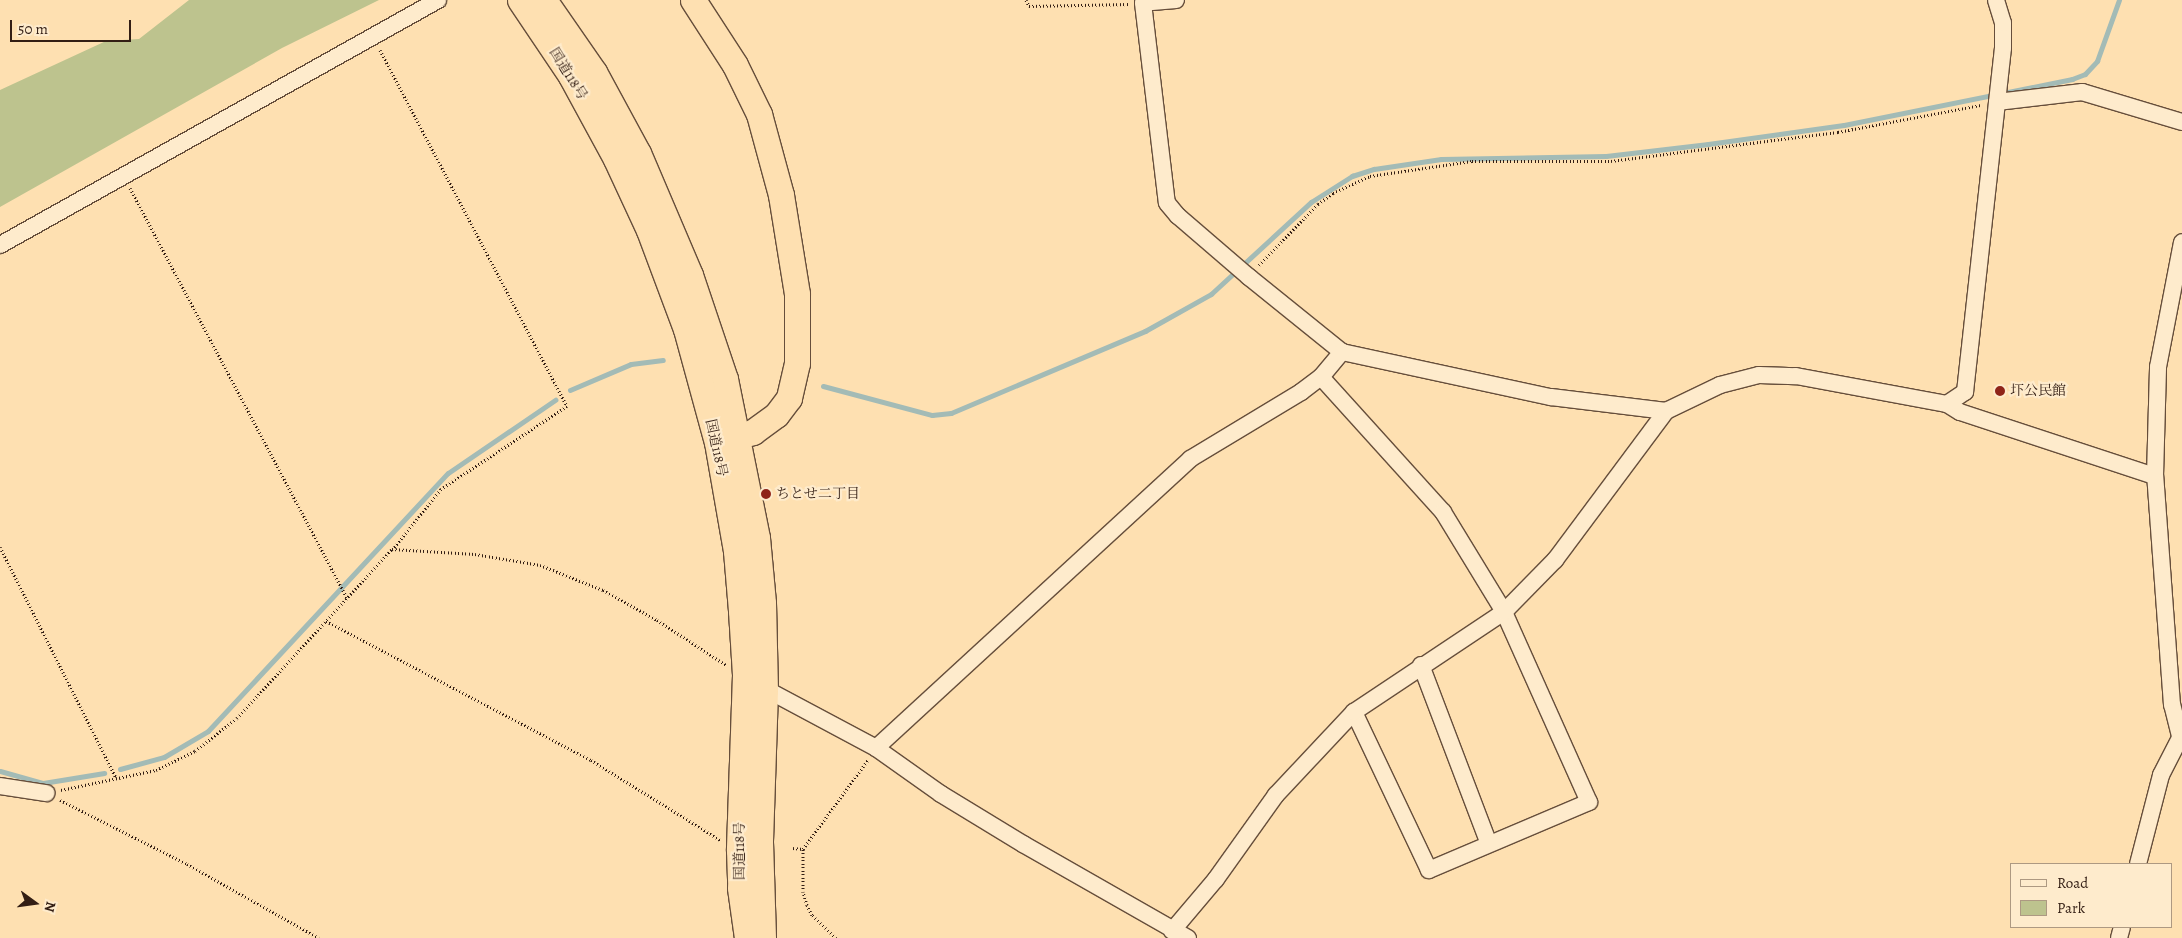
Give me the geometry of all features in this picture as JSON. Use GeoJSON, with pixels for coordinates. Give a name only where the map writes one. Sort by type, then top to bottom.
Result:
{"type":"FeatureCollection","features":[{"type":"Feature","properties":{"kind":"highway","name":"国道118号"},"geometry":{"type":"LineString","coordinates":[[520,0],[571,76],[616,159],[649,230],[727,440],[757,538],[763,603],[765,690],[760,842],[763,938]]}},
{"type":"Feature","properties":{"kind":"highway","name":"国道118号"},"geometry":{"type":"LineString","coordinates":[[544,0],[594,72],[638,153],[668,221],[725,379],[727,440],[745,675],[739,850],[740,888],[747,938]]}},
{"type":"Feature","properties":{"kind":"highway"},"geometry":{"type":"LineString","coordinates":[[693,0],[735,65],[759,114],[781,195],[798,294],[797,363],[790,398],[768,421],[753,432],[727,440]]}},
{"type":"Feature","properties":{"kind":"street"},"geometry":{"type":"LineString","coordinates":[[0,245],[122,175],[438,0]]}},
{"type":"Feature","properties":{"kind":"street"},"geometry":{"type":"LineString","coordinates":[[1176,0],[1143,3],[1167,203],[1178,216],[1243,272],[1342,352],[1551,397],[1666,411]]}},
{"type":"Feature","properties":{"kind":"street"},"geometry":{"type":"LineString","coordinates":[[1947,404],[1965,392],[1968,379],[1999,94],[2003,23],[1996,0]]}},
{"type":"Feature","properties":{"kind":"street"},"geometry":{"type":"LineString","coordinates":[[1999,94],[2082,92],[2182,122]]}},
{"type":"Feature","properties":{"kind":"street"},"geometry":{"type":"LineString","coordinates":[[2138,863],[2161,775],[2181,735],[2172,705],[2155,476],[2158,367],[2182,242]]}},
{"type":"Feature","properties":{"kind":"street"},"geometry":{"type":"LineString","coordinates":[[876,748],[1190,459],[1279,407],[1321,377],[1342,352]]}},
{"type":"Feature","properties":{"kind":"street"},"geometry":{"type":"LineString","coordinates":[[1172,931],[1216,879],[1276,795],[1354,712],[1421,665],[1504,612],[1555,560],[1666,411],[1720,385],[1759,374],[1796,376],[1947,404],[1960,412],[2155,476]]}},
{"type":"Feature","properties":{"kind":"street"},"geometry":{"type":"LineString","coordinates":[[1321,377],[1443,512],[1504,612],[1588,802],[1429,870],[1354,712]]}},
{"type":"Feature","properties":{"kind":"street"},"geometry":{"type":"LineString","coordinates":[[1421,665],[1489,844]]}},
{"type":"Feature","properties":{"kind":"street"},"geometry":{"type":"LineString","coordinates":[[745,675],[765,690],[876,748],[941,794],[1172,931],[1188,938]]}},
{"type":"Feature","properties":{"kind":"street"},"geometry":{"type":"LineString","coordinates":[[0,786],[46,793]]}},
{"type":"Feature","properties":{"kind":"path"},"geometry":{"type":"LineString","coordinates":[[1026,0],[1030,6],[1143,3]]}},
{"type":"Feature","properties":{"kind":"path"},"geometry":{"type":"LineString","coordinates":[[46,793],[156,770],[195,751],[237,718],[392,549],[441,490],[567,406],[372,37]]}},
{"type":"Feature","properties":{"kind":"path"},"geometry":{"type":"LineString","coordinates":[[1243,272],[1318,204],[1334,193],[1370,176],[1472,161],[1611,161],[1838,132],[1999,94]]}},
{"type":"Feature","properties":{"kind":"path"},"geometry":{"type":"LineString","coordinates":[[122,175],[347,597]]}},
{"type":"Feature","properties":{"kind":"path"},"geometry":{"type":"LineString","coordinates":[[0,547],[116,778]]}},
{"type":"Feature","properties":{"kind":"path"},"geometry":{"type":"LineString","coordinates":[[392,549],[475,554],[540,565],[603,590],[657,620],[745,675]]}},
{"type":"Feature","properties":{"kind":"path"},"geometry":{"type":"LineString","coordinates":[[326,620],[591,760],[722,841]]}},
{"type":"Feature","properties":{"kind":"path"},"geometry":{"type":"LineString","coordinates":[[836,938],[812,915],[807,905],[803,892],[803,849],[876,748]]}},
{"type":"Feature","properties":{"kind":"path"},"geometry":{"type":"LineString","coordinates":[[46,793],[187,864],[319,938]]}},
{"type":"Feature","properties":{"kind":"path"},"geometry":{"type":"LineString","coordinates":[[793,848],[803,849]]}},
{"type":"Feature","properties":{"kind":"green space"},"geometry":{"type":"Polygon","coordinates":[[[189,0],[379,0],[282,48],[0,207],[0,90],[106,41],[139,39],[189,0]]]}},
{"type":"Feature","properties":{"kind":"waterway"},"geometry":{"type":"LineString","coordinates":[[823,386],[932,415],[951,413],[1145,331],[1211,294],[1311,202],[1352,176],[1374,169],[1441,159],[1606,156],[1708,144],[1844,125],[2072,79],[2085,74],[2097,61],[2119,0]]}},
{"type":"Feature","properties":{"kind":"waterway"},"geometry":{"type":"LineString","coordinates":[[570,390],[631,364],[663,360]]}},
{"type":"Feature","properties":{"kind":"waterway"},"geometry":{"type":"LineString","coordinates":[[120,769],[164,757],[208,731],[448,473],[555,400]]}},
{"type":"Feature","properties":{"kind":"waterway"},"geometry":{"type":"LineString","coordinates":[[0,771],[43,783],[104,773]]}},
{"type":"Feature","properties":{"kind":"place","name":"圷公民館"},"geometry":{"type":"Point","coordinates":[2000,391]}},
{"type":"Feature","properties":{"kind":"place","name":"ちとせ二丁目"},"geometry":{"type":"Point","coordinates":[766,494]}}]}
